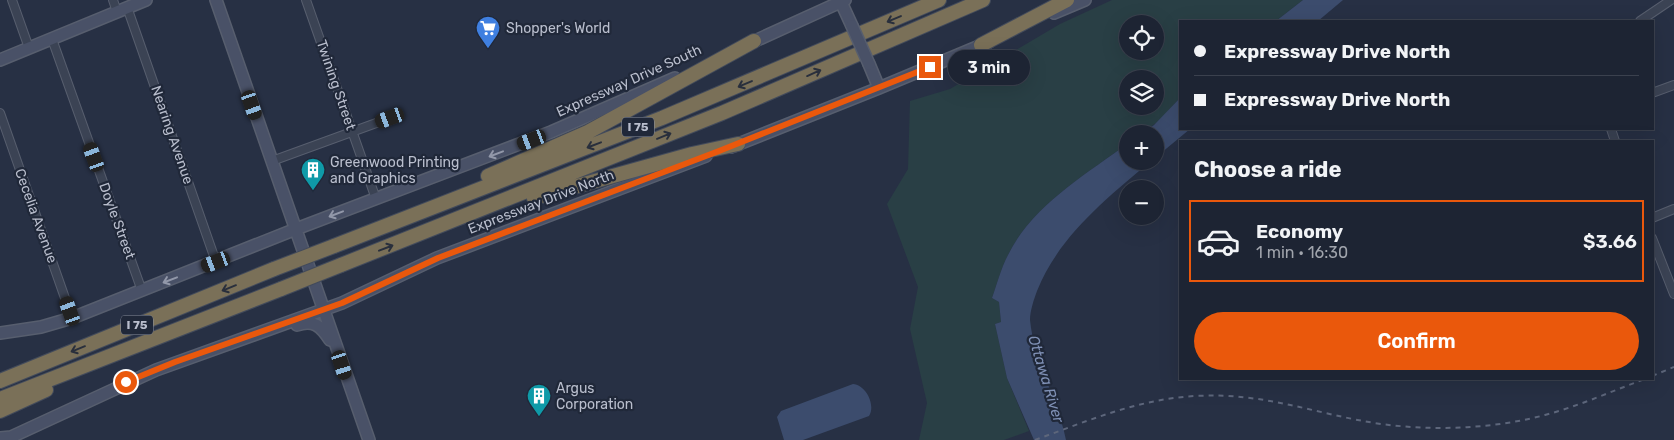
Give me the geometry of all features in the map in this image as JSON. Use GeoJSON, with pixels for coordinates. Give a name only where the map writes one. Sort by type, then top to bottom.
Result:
{"type":"FeatureCollection","features":[{"type":"Feature","properties":{"kind":"highway","name":"I 75"},"geometry":{"type":"LineString","coordinates":[[0,380],[334,246],[662,118],[939,0]]}},
{"type":"Feature","properties":{"kind":"highway","name":"I 75"},"geometry":{"type":"LineString","coordinates":[[0,399],[457,220],[722,113],[982,0]]}},
{"type":"Feature","properties":{"kind":"highway"},"geometry":{"type":"LineString","coordinates":[[982,45],[1067,0]]}},
{"type":"Feature","properties":{"kind":"highway"},"geometry":{"type":"LineString","coordinates":[[334,246],[449,192],[576,138],[754,41]]}},
{"type":"Feature","properties":{"kind":"highway"},"geometry":{"type":"LineString","coordinates":[[457,220],[631,170],[738,144]]}},
{"type":"Feature","properties":{"kind":"highway"},"geometry":{"type":"LineString","coordinates":[[0,411],[193,324]]}},
{"type":"Feature","properties":{"kind":"main road"},"geometry":{"type":"LineString","coordinates":[[0,60],[146,0]]}},
{"type":"Feature","properties":{"kind":"main road"},"geometry":{"type":"LineString","coordinates":[[216,0],[369,440]]}},
{"type":"Feature","properties":{"kind":"main road","name":"Expressway Drive North"},"geometry":{"type":"LineString","coordinates":[[7,438],[126,382],[342,303],[438,258],[738,144],[879,88],[1085,0]]}},
{"type":"Feature","properties":{"kind":"main road"},"geometry":{"type":"LineString","coordinates":[[843,1],[879,88]]}},
{"type":"Feature","properties":{"kind":"main road","name":"Expressway Drive South"},"geometry":{"type":"LineString","coordinates":[[0,334],[41,327],[72,318],[296,229],[575,122],[843,1]]}},
{"type":"Feature","properties":{"kind":"main road"},"geometry":{"type":"LineString","coordinates":[[185,359],[245,346],[308,322],[322,328],[338,351]]}},
{"type":"Feature","properties":{"kind":"street"},"geometry":{"type":"LineString","coordinates":[[12,0],[29,48]]}},
{"type":"Feature","properties":{"kind":"street","name":"Nearing Avenue"},"geometry":{"type":"LineString","coordinates":[[112,0],[122,10],[216,262]]}},
{"type":"Feature","properties":{"kind":"street","name":"Twining Street"},"geometry":{"type":"LineString","coordinates":[[306,0],[376,199]]}},
{"type":"Feature","properties":{"kind":"street"},"geometry":{"type":"LineString","coordinates":[[1641,20],[1671,0]]}},
{"type":"Feature","properties":{"kind":"street","name":"Doyle Street"},"geometry":{"type":"LineString","coordinates":[[52,39],[142,291]]}},
{"type":"Feature","properties":{"kind":"street"},"geometry":{"type":"LineString","coordinates":[[1654,92],[1674,85]]}},
{"type":"Feature","properties":{"kind":"street","name":"Cecelia Avenue"},"geometry":{"type":"LineString","coordinates":[[0,113],[72,318]]}},
{"type":"Feature","properties":{"kind":"street"},"geometry":{"type":"LineString","coordinates":[[272,161],[390,118]]}},
{"type":"Feature","properties":{"kind":"street"},"geometry":{"type":"LineString","coordinates":[[1654,217],[1674,209]]}},
{"type":"Feature","properties":{"kind":"street"},"geometry":{"type":"LineString","coordinates":[[1654,243],[1674,294]]}},
{"type":"Feature","properties":{"kind":"green space"},"geometry":{"type":"Polygon","coordinates":[[[1112,0],[1303,0],[1277,20],[1179,20],[1179,99],[1164,115],[1164,70],[1119,70],[1119,115],[1164,115],[1153,125],[1119,125],[1119,150],[1077,180],[1045,207],[1018,237],[1008,255],[992,298],[999,302],[1001,322],[995,324],[1007,378],[1029,431],[1004,440],[919,440],[927,403],[910,329],[918,287],[887,204],[908,169],[910,101],[950,89],[1060,24],[1112,0]]]}},
{"type":"Feature","properties":{"kind":"water"},"geometry":{"type":"Polygon","coordinates":[[[1303,0],[1343,0],[1319,20],[1277,20],[1303,0]]]}},
{"type":"Feature","properties":{"kind":"water"},"geometry":{"type":"Polygon","coordinates":[[[1179,99],[1179,130],[1189,130],[1164,151],[1164,125],[1154,125],[1179,99]]]}},
{"type":"Feature","properties":{"kind":"water","name":"Ottawa River"},"geometry":{"type":"Polygon","coordinates":[[[1119,150],[1119,170],[1140,170],[1129,180],[1119,180],[1119,188],[1071,235],[1046,271],[1033,301],[1030,320],[1032,336],[1058,410],[1066,440],[1034,440],[1007,378],[995,324],[1001,322],[999,302],[992,298],[1001,271],[1018,237],[1045,207],[1077,180],[1119,150]]]}},
{"type":"Feature","properties":{"kind":"water"},"geometry":{"type":"Polygon","coordinates":[[[853,384],[862,388],[868,396],[871,407],[869,416],[803,440],[784,440],[777,417],[781,411],[853,384]]]}},
{"type":"Feature","properties":{"kind":"railway"},"geometry":{"type":"LineString","coordinates":[[1654,375],[1674,367]]}},
{"type":"Feature","properties":{"kind":"railway"},"geometry":{"type":"LineString","coordinates":[[1035,440],[1133,406],[1154,401],[1195,396],[1244,397],[1267,400],[1381,424],[1422,428],[1484,426],[1545,415],[1583,403],[1642,380]]}},
{"type":"Feature","properties":{"kind":"place","name":"Shopper's World"},"geometry":{"type":"Point","coordinates":[488,49]}},
{"type":"Feature","properties":{"kind":"place","name":"Greenwood Printing and Graphics"},"geometry":{"type":"Point","coordinates":[313,191]}},
{"type":"Feature","properties":{"kind":"place","name":"Argus Corporation"},"geometry":{"type":"Point","coordinates":[539,417]}},
{"type":"Feature","properties":{"kind":"route"},"geometry":{"type":"LineString","coordinates":[[126,382],[175,362],[342,303],[410,269],[719,151],[930,67]]}}]}
